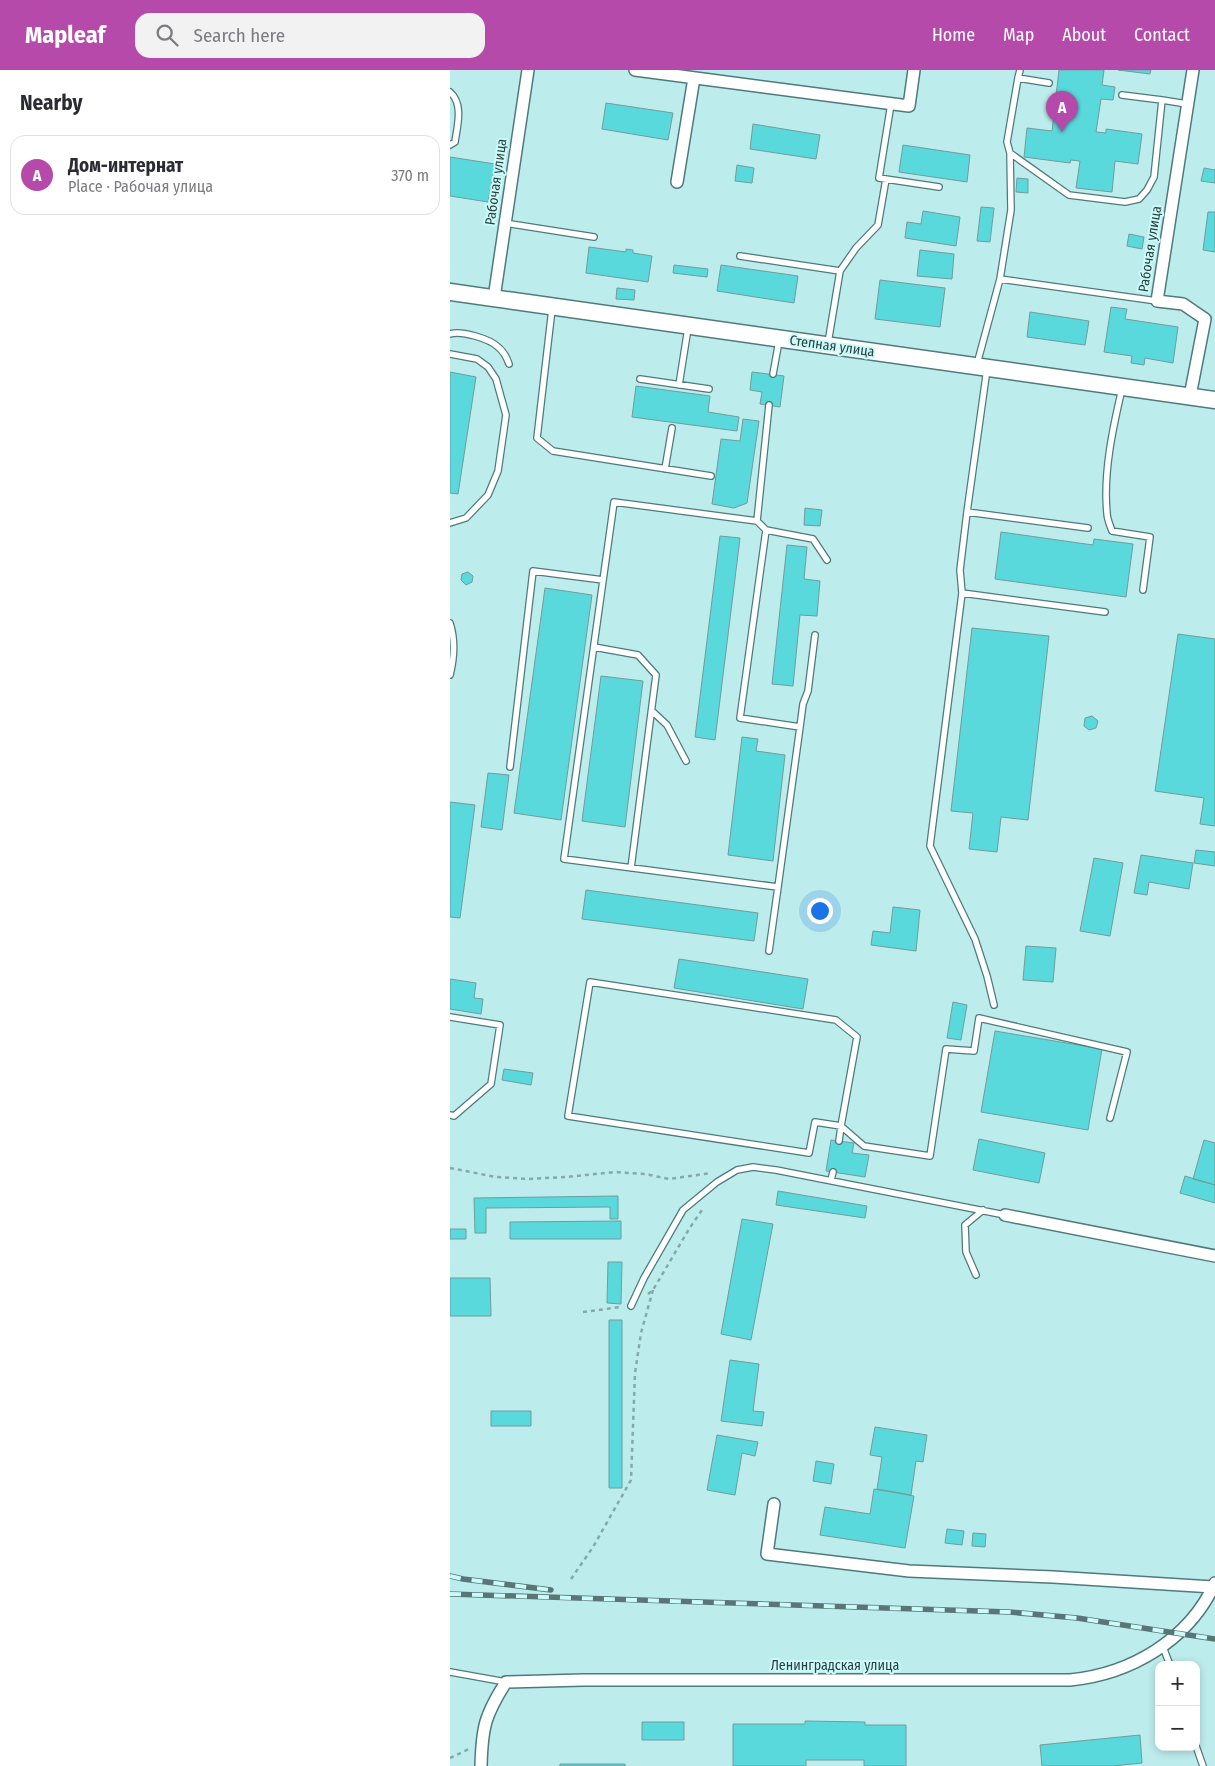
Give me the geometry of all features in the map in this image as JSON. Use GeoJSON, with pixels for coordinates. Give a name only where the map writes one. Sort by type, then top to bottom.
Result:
{"type":"FeatureCollection","features":[{"type":"Feature","properties":{"kind":"street","name":"Рабочая улица"},"geometry":{"type":"LineString","coordinates":[[494,298],[528,70]]}},
{"type":"Feature","properties":{"kind":"street"},"geometry":{"type":"LineString","coordinates":[[635,70],[908,106],[914,70]]}},
{"type":"Feature","properties":{"kind":"street","name":"Рабочая улица"},"geometry":{"type":"LineString","coordinates":[[1190,396],[1210,320],[1183,304],[1157,301],[1193,70]]}},
{"type":"Feature","properties":{"kind":"street"},"geometry":{"type":"LineString","coordinates":[[677,182],[694,78]]}},
{"type":"Feature","properties":{"kind":"street","name":"Степная улица"},"geometry":{"type":"LineString","coordinates":[[450,292],[1215,400]]}},
{"type":"Feature","properties":{"kind":"street"},"geometry":{"type":"LineString","coordinates":[[1005,1214],[1215,1256]]}},
{"type":"Feature","properties":{"kind":"street"},"geometry":{"type":"LineString","coordinates":[[774,1504],[767,1554],[909,1571],[1214,1585]]}},
{"type":"Feature","properties":{"kind":"street","name":"Ленинградская улица"},"geometry":{"type":"LineString","coordinates":[[506,1682],[583,1680],[1070,1680],[1094,1677],[1115,1671],[1149,1656],[1163,1647],[1178,1634],[1201,1606],[1214,1585]]}},
{"type":"Feature","properties":{"kind":"street"},"geometry":{"type":"LineString","coordinates":[[481,1766],[484,1724],[491,1705],[506,1682]]}},
{"type":"Feature","properties":{"kind":"lane"},"geometry":{"type":"LineString","coordinates":[[994,1005],[975,939],[930,846],[962,593],[960,570],[982,367],[1000,279],[1011,210],[1010,153],[1007,142],[1020,70]]}},
{"type":"Feature","properties":{"kind":"lane"},"geometry":{"type":"LineString","coordinates":[[1018,78],[1050,83]]}},
{"type":"Feature","properties":{"kind":"lane"},"geometry":{"type":"LineString","coordinates":[[450,92],[453,95],[459,113],[454,142],[450,145]]}},
{"type":"Feature","properties":{"kind":"lane"},"geometry":{"type":"LineString","coordinates":[[1122,95],[1187,104]]}},
{"type":"Feature","properties":{"kind":"lane"},"geometry":{"type":"LineString","coordinates":[[1010,153],[1069,195],[1125,202],[1139,199],[1147,190],[1154,177],[1162,100]]}},
{"type":"Feature","properties":{"kind":"lane"},"geometry":{"type":"LineString","coordinates":[[891,104],[879,178],[939,187]]}},
{"type":"Feature","properties":{"kind":"lane"},"geometry":{"type":"LineString","coordinates":[[828,345],[840,271],[856,248],[878,225],[886,179]]}},
{"type":"Feature","properties":{"kind":"lane"},"geometry":{"type":"LineString","coordinates":[[505,223],[594,237]]}},
{"type":"Feature","properties":{"kind":"lane"},"geometry":{"type":"LineString","coordinates":[[740,256],[840,271]]}},
{"type":"Feature","properties":{"kind":"lane"},"geometry":{"type":"LineString","coordinates":[[1000,279],[1157,301]]}},
{"type":"Feature","properties":{"kind":"lane"},"geometry":{"type":"LineString","coordinates":[[553,306],[537,438],[553,451],[711,476]]}},
{"type":"Feature","properties":{"kind":"lane"},"geometry":{"type":"LineString","coordinates":[[679,385],[688,326]]}},
{"type":"Feature","properties":{"kind":"lane"},"geometry":{"type":"LineString","coordinates":[[450,334],[456,332],[480,338],[498,346],[509,364]]}},
{"type":"Feature","properties":{"kind":"lane"},"geometry":{"type":"LineString","coordinates":[[773,374],[779,339]]}},
{"type":"Feature","properties":{"kind":"lane"},"geometry":{"type":"LineString","coordinates":[[450,354],[477,359],[488,367],[496,378],[506,415],[498,471],[488,495],[466,518],[450,523]]}},
{"type":"Feature","properties":{"kind":"lane"},"geometry":{"type":"LineString","coordinates":[[640,379],[709,389]]}},
{"type":"Feature","properties":{"kind":"lane"},"geometry":{"type":"LineString","coordinates":[[1122,387],[1112,434],[1107,479],[1107,514],[1112,532],[1150,537],[1143,590]]}},
{"type":"Feature","properties":{"kind":"lane"},"geometry":{"type":"LineString","coordinates":[[757,521],[769,405]]}},
{"type":"Feature","properties":{"kind":"lane"},"geometry":{"type":"LineString","coordinates":[[665,469],[672,428]]}},
{"type":"Feature","properties":{"kind":"lane"},"geometry":{"type":"LineString","coordinates":[[778,888],[564,859],[614,502],[757,521],[766,530],[813,538],[828,560]]}},
{"type":"Feature","properties":{"kind":"lane"},"geometry":{"type":"LineString","coordinates":[[967,512],[1088,528]]}},
{"type":"Feature","properties":{"kind":"lane"},"geometry":{"type":"LineString","coordinates":[[766,530],[740,718],[800,727]]}},
{"type":"Feature","properties":{"kind":"lane"},"geometry":{"type":"LineString","coordinates":[[510,767],[533,571],[604,580]]}},
{"type":"Feature","properties":{"kind":"lane"},"geometry":{"type":"LineString","coordinates":[[962,593],[1105,612]]}},
{"type":"Feature","properties":{"kind":"lane"},"geometry":{"type":"LineString","coordinates":[[450,623],[454,662],[450,675]]}},
{"type":"Feature","properties":{"kind":"lane"},"geometry":{"type":"LineString","coordinates":[[770,951],[803,704],[808,691],[815,635]]}},
{"type":"Feature","properties":{"kind":"lane"},"geometry":{"type":"LineString","coordinates":[[594,647],[638,655],[656,675],[631,868]]}},
{"type":"Feature","properties":{"kind":"lane"},"geometry":{"type":"LineString","coordinates":[[652,711],[667,725],[686,761]]}},
{"type":"Feature","properties":{"kind":"lane"},"geometry":{"type":"LineString","coordinates":[[839,1141],[841,1126],[857,1036],[836,1020],[590,982],[568,1116],[809,1153],[815,1122],[841,1126],[864,1146],[930,1156],[946,1049],[974,1051],[979,1018],[1127,1052],[1110,1118]]}},
{"type":"Feature","properties":{"kind":"lane"},"geometry":{"type":"LineString","coordinates":[[450,1017],[500,1025],[491,1084],[454,1116],[450,1115]]}},
{"type":"Feature","properties":{"kind":"lane"},"geometry":{"type":"LineString","coordinates":[[631,1306],[644,1278],[683,1210],[717,1182],[737,1170],[753,1167],[831,1180],[1005,1214]]}},
{"type":"Feature","properties":{"kind":"lane"},"geometry":{"type":"LineString","coordinates":[[831,1180],[833,1172]]}},
{"type":"Feature","properties":{"kind":"lane"},"geometry":{"type":"LineString","coordinates":[[976,1275],[966,1252],[965,1225],[983,1210]]}},
{"type":"Feature","properties":{"kind":"lane"},"geometry":{"type":"LineString","coordinates":[[1163,1647],[1168,1661]]}},
{"type":"Feature","properties":{"kind":"lane"},"geometry":{"type":"LineString","coordinates":[[450,1672],[506,1682]]}},
{"type":"Feature","properties":{"kind":"lane"},"geometry":{"type":"LineString","coordinates":[[1198,1751],[1203,1766]]}},
{"type":"Feature","properties":{"kind":"path"},"geometry":{"type":"LineString","coordinates":[[450,1168],[496,1177],[527,1179],[614,1172],[645,1174],[669,1179],[713,1173]]}},
{"type":"Feature","properties":{"kind":"path"},"geometry":{"type":"LineString","coordinates":[[571,1579],[593,1547],[631,1480],[635,1372],[641,1333],[654,1290]]}},
{"type":"Feature","properties":{"kind":"path"},"geometry":{"type":"LineString","coordinates":[[450,1758],[482,1743]]}},
{"type":"Feature","properties":{"kind":"building"},"geometry":{"type":"Polygon","coordinates":[[[1059,70],[1104,70],[1102,85],[1115,87],[1113,100],[1101,99],[1096,132],[1106,133],[1106,129],[1142,134],[1138,164],[1115,161],[1112,192],[1076,188],[1080,161],[1071,160],[1070,163],[1024,157],[1027,128],[1052,131],[1059,70]]]}},
{"type":"Feature","properties":{"kind":"building"},"geometry":{"type":"Polygon","coordinates":[[[1118,70],[1151,70],[1150,74],[1118,70]]]}},
{"type":"Feature","properties":{"kind":"building"},"geometry":{"type":"Polygon","coordinates":[[[606,103],[673,113],[668,140],[602,129],[606,103]]]}},
{"type":"Feature","properties":{"kind":"building"},"geometry":{"type":"Polygon","coordinates":[[[753,124],[820,135],[816,159],[750,149],[753,124]]]}},
{"type":"Feature","properties":{"kind":"building"},"geometry":{"type":"Polygon","coordinates":[[[903,145],[970,155],[967,182],[899,172],[903,145]]]}},
{"type":"Feature","properties":{"kind":"building"},"geometry":{"type":"Polygon","coordinates":[[[450,157],[495,164],[488,202],[450,196],[450,157]]]}},
{"type":"Feature","properties":{"kind":"building"},"geometry":{"type":"Polygon","coordinates":[[[737,165],[754,168],[752,183],[735,181],[737,165]]]}},
{"type":"Feature","properties":{"kind":"building"},"geometry":{"type":"Polygon","coordinates":[[[1204,168],[1215,170],[1215,183],[1201,181],[1204,168]]]}},
{"type":"Feature","properties":{"kind":"building"},"geometry":{"type":"Polygon","coordinates":[[[1017,178],[1028,179],[1028,193],[1016,192],[1017,178]]]}},
{"type":"Feature","properties":{"kind":"building"},"geometry":{"type":"Polygon","coordinates":[[[981,207],[994,208],[990,242],[977,241],[981,207]]]}},
{"type":"Feature","properties":{"kind":"building"},"geometry":{"type":"Polygon","coordinates":[[[923,211],[960,217],[956,246],[905,238],[907,222],[921,224],[923,211]]]}},
{"type":"Feature","properties":{"kind":"building"},"geometry":{"type":"Polygon","coordinates":[[[1208,212],[1215,212],[1215,252],[1203,250],[1208,212]]]}},
{"type":"Feature","properties":{"kind":"building"},"geometry":{"type":"Polygon","coordinates":[[[1129,234],[1144,237],[1142,249],[1127,246],[1129,234]]]}},
{"type":"Feature","properties":{"kind":"building"},"geometry":{"type":"Polygon","coordinates":[[[589,247],[626,252],[626,249],[633,250],[633,253],[652,256],[648,282],[586,273],[589,247]]]}},
{"type":"Feature","properties":{"kind":"building"},"geometry":{"type":"Polygon","coordinates":[[[920,250],[954,254],[952,279],[917,276],[920,250]]]}},
{"type":"Feature","properties":{"kind":"building"},"geometry":{"type":"Polygon","coordinates":[[[674,265],[708,269],[707,277],[673,273],[674,265]]]}},
{"type":"Feature","properties":{"kind":"building"},"geometry":{"type":"Polygon","coordinates":[[[721,265],[798,276],[794,303],[717,291],[721,265]]]}},
{"type":"Feature","properties":{"kind":"building"},"geometry":{"type":"Polygon","coordinates":[[[880,280],[945,288],[940,327],[875,319],[880,280]]]}},
{"type":"Feature","properties":{"kind":"building"},"geometry":{"type":"Polygon","coordinates":[[[617,288],[635,290],[634,300],[616,299],[617,288]]]}},
{"type":"Feature","properties":{"kind":"building"},"geometry":{"type":"Polygon","coordinates":[[[1111,307],[1127,309],[1125,319],[1178,327],[1173,363],[1145,358],[1144,365],[1131,363],[1132,356],[1104,352],[1111,307]]]}},
{"type":"Feature","properties":{"kind":"building"},"geometry":{"type":"Polygon","coordinates":[[[1030,312],[1089,321],[1085,345],[1027,337],[1030,312]]]}},
{"type":"Feature","properties":{"kind":"building"},"geometry":{"type":"Polygon","coordinates":[[[450,372],[476,377],[458,494],[450,493],[450,372]]]}},
{"type":"Feature","properties":{"kind":"building"},"geometry":{"type":"Polygon","coordinates":[[[752,372],[784,376],[780,407],[760,404],[762,392],[750,390],[752,372]]]}},
{"type":"Feature","properties":{"kind":"building"},"geometry":{"type":"Polygon","coordinates":[[[636,386],[710,396],[708,412],[739,417],[737,431],[632,417],[636,386]]]}},
{"type":"Feature","properties":{"kind":"building"},"geometry":{"type":"Polygon","coordinates":[[[743,419],[759,421],[747,503],[734,508],[712,504],[721,439],[740,441],[743,419]]]}},
{"type":"Feature","properties":{"kind":"building"},"geometry":{"type":"Polygon","coordinates":[[[805,508],[822,510],[820,526],[804,525],[805,508]]]}},
{"type":"Feature","properties":{"kind":"building"},"geometry":{"type":"Polygon","coordinates":[[[1001,532],[1093,545],[1094,539],[1133,544],[1126,597],[995,579],[1001,532]]]}},
{"type":"Feature","properties":{"kind":"building"},"geometry":{"type":"Polygon","coordinates":[[[720,536],[740,538],[715,740],[695,737],[720,536]]]}},
{"type":"Feature","properties":{"kind":"building"},"geometry":{"type":"Polygon","coordinates":[[[787,545],[807,547],[804,579],[820,581],[817,616],[800,615],[793,686],[772,684],[787,545]]]}},
{"type":"Feature","properties":{"kind":"building"},"geometry":{"type":"Polygon","coordinates":[[[468,572],[473,576],[472,582],[466,585],[461,580],[462,574],[468,572]]]}},
{"type":"Feature","properties":{"kind":"building"},"geometry":{"type":"Polygon","coordinates":[[[545,588],[592,595],[561,820],[514,813],[545,588]]]}},
{"type":"Feature","properties":{"kind":"building"},"geometry":{"type":"Polygon","coordinates":[[[972,628],[1049,636],[1028,820],[1001,817],[997,852],[969,849],[973,813],[951,811],[972,628]]]}},
{"type":"Feature","properties":{"kind":"building"},"geometry":{"type":"Polygon","coordinates":[[[1178,634],[1215,639],[1215,826],[1200,824],[1204,798],[1155,791],[1178,634]]]}},
{"type":"Feature","properties":{"kind":"building"},"geometry":{"type":"Polygon","coordinates":[[[601,676],[643,681],[625,827],[582,821],[601,676]]]}},
{"type":"Feature","properties":{"kind":"building"},"geometry":{"type":"Polygon","coordinates":[[[1092,716],[1098,721],[1096,728],[1089,730],[1084,726],[1085,718],[1092,716]]]}},
{"type":"Feature","properties":{"kind":"building"},"geometry":{"type":"Polygon","coordinates":[[[742,737],[758,739],[756,751],[785,755],[773,861],[728,855],[742,737]]]}},
{"type":"Feature","properties":{"kind":"building"},"geometry":{"type":"Polygon","coordinates":[[[488,773],[509,775],[502,830],[481,827],[488,773]]]}},
{"type":"Feature","properties":{"kind":"building"},"geometry":{"type":"Polygon","coordinates":[[[450,802],[475,805],[460,918],[450,917],[450,802]]]}},
{"type":"Feature","properties":{"kind":"building"},"geometry":{"type":"Polygon","coordinates":[[[1196,850],[1215,852],[1215,866],[1194,863],[1196,850]]]}},
{"type":"Feature","properties":{"kind":"building"},"geometry":{"type":"Polygon","coordinates":[[[1141,855],[1193,863],[1189,889],[1149,882],[1147,895],[1134,893],[1141,855]]]}},
{"type":"Feature","properties":{"kind":"building"},"geometry":{"type":"Polygon","coordinates":[[[1094,858],[1123,863],[1110,936],[1080,931],[1094,858]]]}},
{"type":"Feature","properties":{"kind":"building"},"geometry":{"type":"Polygon","coordinates":[[[586,890],[758,913],[754,941],[582,919],[586,890]]]}},
{"type":"Feature","properties":{"kind":"building"},"geometry":{"type":"Polygon","coordinates":[[[893,907],[920,910],[916,951],[871,945],[873,931],[890,933],[893,907]]]}},
{"type":"Feature","properties":{"kind":"building"},"geometry":{"type":"Polygon","coordinates":[[[1026,946],[1056,948],[1053,982],[1023,980],[1026,946]]]}},
{"type":"Feature","properties":{"kind":"building"},"geometry":{"type":"Polygon","coordinates":[[[679,959],[808,979],[803,1009],[674,988],[679,959]]]}},
{"type":"Feature","properties":{"kind":"building"},"geometry":{"type":"Polygon","coordinates":[[[450,979],[476,983],[474,998],[483,999],[481,1014],[450,1009],[450,979]]]}},
{"type":"Feature","properties":{"kind":"building"},"geometry":{"type":"Polygon","coordinates":[[[953,1002],[967,1005],[961,1040],[947,1038],[953,1002]]]}},
{"type":"Feature","properties":{"kind":"building"},"geometry":{"type":"Polygon","coordinates":[[[995,1031],[1102,1049],[1088,1130],[981,1112],[995,1031]]]}},
{"type":"Feature","properties":{"kind":"building"},"geometry":{"type":"Polygon","coordinates":[[[504,1069],[533,1073],[531,1085],[502,1080],[504,1069]]]}},
{"type":"Feature","properties":{"kind":"building"},"geometry":{"type":"Polygon","coordinates":[[[979,1139],[1045,1153],[1039,1183],[973,1170],[979,1139]]]}},
{"type":"Feature","properties":{"kind":"building"},"geometry":{"type":"Polygon","coordinates":[[[831,1140],[854,1143],[852,1153],[869,1155],[865,1177],[826,1171],[831,1140]]]}},
{"type":"Feature","properties":{"kind":"building"},"geometry":{"type":"Polygon","coordinates":[[[1204,1140],[1215,1143],[1215,1185],[1193,1179],[1204,1140]]]}},
{"type":"Feature","properties":{"kind":"building"},"geometry":{"type":"Polygon","coordinates":[[[1185,1176],[1215,1185],[1215,1203],[1180,1193],[1185,1176]]]}},
{"type":"Feature","properties":{"kind":"building"},"geometry":{"type":"Polygon","coordinates":[[[778,1191],[867,1206],[865,1218],[776,1205],[778,1191]]]}},
{"type":"Feature","properties":{"kind":"building"},"geometry":{"type":"Polygon","coordinates":[[[618,1196],[618,1219],[610,1219],[610,1207],[486,1208],[486,1233],[475,1233],[474,1198],[618,1196]]]}},
{"type":"Feature","properties":{"kind":"building"},"geometry":{"type":"Polygon","coordinates":[[[742,1219],[773,1224],[751,1340],[721,1334],[742,1219]]]}},
{"type":"Feature","properties":{"kind":"building"},"geometry":{"type":"Polygon","coordinates":[[[621,1221],[621,1239],[510,1239],[510,1222],[621,1221]]]}},
{"type":"Feature","properties":{"kind":"building"},"geometry":{"type":"Polygon","coordinates":[[[450,1229],[466,1229],[466,1239],[450,1239],[450,1229]]]}},
{"type":"Feature","properties":{"kind":"building"},"geometry":{"type":"Polygon","coordinates":[[[608,1262],[622,1262],[621,1304],[607,1303],[608,1262]]]}},
{"type":"Feature","properties":{"kind":"building"},"geometry":{"type":"Polygon","coordinates":[[[450,1278],[490,1278],[491,1316],[450,1316],[450,1278]]]}},
{"type":"Feature","properties":{"kind":"building"},"geometry":{"type":"Polygon","coordinates":[[[609,1320],[622,1320],[622,1488],[609,1488],[609,1320]]]}},
{"type":"Feature","properties":{"kind":"building"},"geometry":{"type":"Polygon","coordinates":[[[730,1360],[759,1364],[753,1411],[764,1412],[762,1426],[721,1421],[730,1360]]]}},
{"type":"Feature","properties":{"kind":"building"},"geometry":{"type":"Polygon","coordinates":[[[491,1411],[531,1411],[531,1426],[491,1426],[491,1411]]]}},
{"type":"Feature","properties":{"kind":"building"},"geometry":{"type":"Polygon","coordinates":[[[875,1427],[927,1435],[923,1462],[916,1461],[911,1495],[877,1489],[882,1457],[870,1455],[875,1427]]]}},
{"type":"Feature","properties":{"kind":"building"},"geometry":{"type":"Polygon","coordinates":[[[717,1435],[758,1442],[755,1456],[742,1453],[735,1495],[707,1490],[717,1435]]]}},
{"type":"Feature","properties":{"kind":"building"},"geometry":{"type":"Polygon","coordinates":[[[816,1461],[834,1464],[831,1484],[813,1481],[816,1461]]]}},
{"type":"Feature","properties":{"kind":"building"},"geometry":{"type":"Polygon","coordinates":[[[874,1489],[914,1496],[905,1548],[820,1535],[825,1507],[870,1514],[874,1489]]]}},
{"type":"Feature","properties":{"kind":"building"},"geometry":{"type":"Polygon","coordinates":[[[947,1529],[964,1531],[962,1545],[945,1543],[947,1529]]]}},
{"type":"Feature","properties":{"kind":"building"},"geometry":{"type":"Polygon","coordinates":[[[973,1533],[986,1534],[985,1547],[972,1546],[973,1533]]]}},
{"type":"Feature","properties":{"kind":"building"},"geometry":{"type":"Polygon","coordinates":[[[805,1721],[865,1722],[865,1725],[906,1725],[906,1766],[864,1766],[864,1760],[806,1760],[806,1766],[733,1766],[733,1724],[805,1724],[805,1721]]]}},
{"type":"Feature","properties":{"kind":"building"},"geometry":{"type":"Polygon","coordinates":[[[642,1722],[684,1722],[684,1740],[642,1740],[642,1722]]]}},
{"type":"Feature","properties":{"kind":"building"},"geometry":{"type":"Polygon","coordinates":[[[1140,1735],[1142,1763],[1112,1766],[1042,1766],[1040,1745],[1140,1735]]]}},
{"type":"Feature","properties":{"kind":"building"},"geometry":{"type":"Polygon","coordinates":[[[560,1764],[625,1764],[625,1766],[560,1766],[560,1764]]]}},
{"type":"Feature","properties":{"kind":"railway"},"geometry":{"type":"LineString","coordinates":[[450,1576],[551,1590]]}},
{"type":"Feature","properties":{"kind":"railway"},"geometry":{"type":"LineString","coordinates":[[450,1594],[1009,1612],[1077,1618],[1215,1639]]}},
{"type":"Feature","properties":{"kind":"place","name":"Дом-интернат"},"geometry":{"type":"Point","coordinates":[1062,132]}}]}
